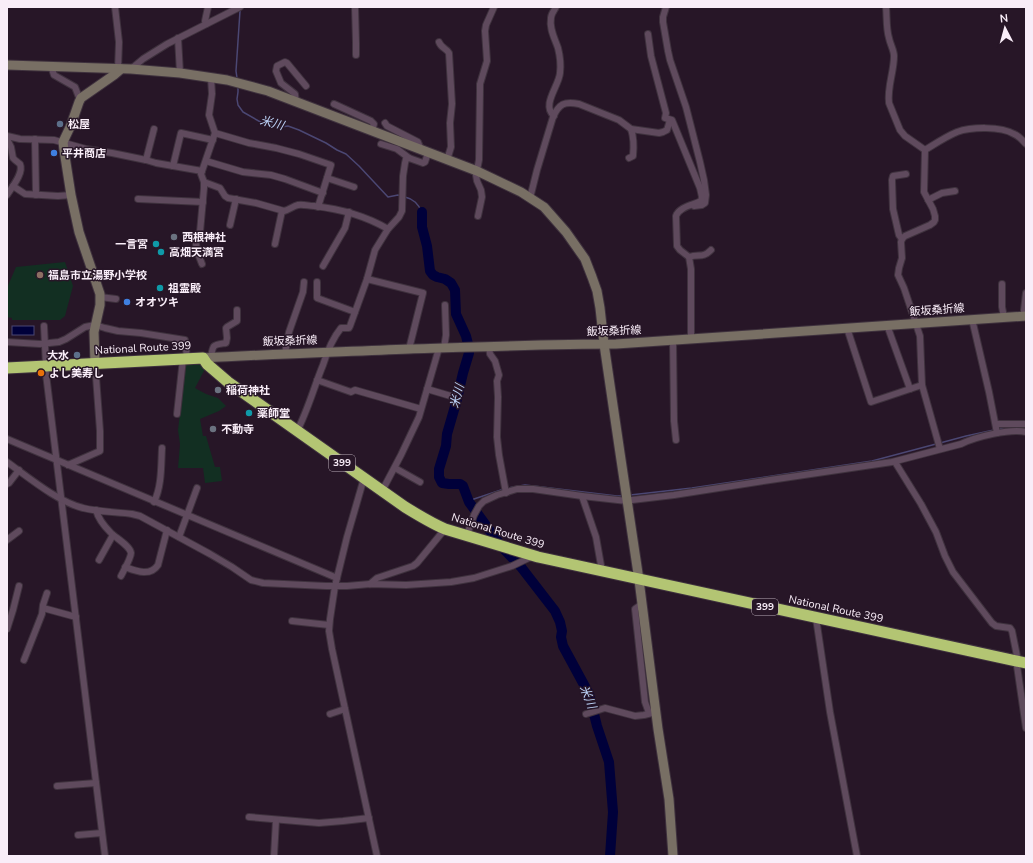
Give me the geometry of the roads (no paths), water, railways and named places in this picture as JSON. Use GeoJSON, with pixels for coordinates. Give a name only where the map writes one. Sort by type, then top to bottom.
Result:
{"type":"FeatureCollection","features":[{"type":"Feature","properties":{"kind":"highway","name":"National Route 399"},"geometry":{"type":"LineString","coordinates":[[7,368],[207,358],[207,364],[228,382],[382,491],[420,516],[446,529],[534,556],[1021,662]]}},
{"type":"Feature","properties":{"kind":"street"},"geometry":{"type":"LineString","coordinates":[[68,465],[100,451],[94,332],[100,297],[80,232],[71,195],[63,142],[81,98],[114,76],[119,69],[119,42],[115,7]]}},
{"type":"Feature","properties":{"kind":"street"},"geometry":{"type":"LineString","coordinates":[[206,24],[205,21],[208,7]]}},
{"type":"Feature","properties":{"kind":"street"},"geometry":{"type":"LineString","coordinates":[[131,70],[143,58],[167,44],[240,7]]}},
{"type":"Feature","properties":{"kind":"street"},"geometry":{"type":"LineString","coordinates":[[355,7],[356,55]]}},
{"type":"Feature","properties":{"kind":"street"},"geometry":{"type":"LineString","coordinates":[[478,216],[482,197],[476,178],[479,160],[480,84],[487,61],[486,25],[494,7]]}},
{"type":"Feature","properties":{"kind":"street"},"geometry":{"type":"LineString","coordinates":[[554,116],[550,111],[549,104],[558,82],[560,69],[559,53],[550,24],[551,16],[556,7]]}},
{"type":"Feature","properties":{"kind":"street"},"geometry":{"type":"LineString","coordinates":[[666,7],[663,17],[663,25],[670,60],[686,107],[705,187],[705,203],[695,206],[690,205]]}},
{"type":"Feature","properties":{"kind":"street"},"geometry":{"type":"LineString","coordinates":[[886,7],[888,38],[894,51],[888,99],[889,103],[900,130],[905,136],[925,150]]}},
{"type":"Feature","properties":{"kind":"street"},"geometry":{"type":"LineString","coordinates":[[648,34],[651,56],[666,113],[665,118],[672,120],[702,193],[702,200],[680,210],[676,216],[676,246],[689,257],[691,268],[691,338]]}},
{"type":"Feature","properties":{"kind":"street"},"geometry":{"type":"LineString","coordinates":[[178,38],[180,73]]}},
{"type":"Feature","properties":{"kind":"street"},"geometry":{"type":"LineString","coordinates":[[439,42],[448,53],[451,84],[452,104],[450,148],[447,160]]}},
{"type":"Feature","properties":{"kind":"street"},"geometry":{"type":"LineString","coordinates":[[296,102],[295,94],[281,83],[276,71],[277,66],[285,62],[287,63],[306,86]]}},
{"type":"Feature","properties":{"kind":"street"},"geometry":{"type":"LineString","coordinates":[[7,65],[180,73],[226,80],[268,91],[477,171],[521,192],[544,208],[563,228],[585,259],[597,291],[600,308],[639,580],[652,713],[668,800],[673,856]]}},
{"type":"Feature","properties":{"kind":"street"},"geometry":{"type":"LineString","coordinates":[[51,66],[54,75],[75,87],[80,100]]}},
{"type":"Feature","properties":{"kind":"street"},"geometry":{"type":"LineString","coordinates":[[202,264],[197,251],[195,236],[200,232],[203,202],[204,182],[201,174],[215,133],[209,115],[212,94],[211,78]]}},
{"type":"Feature","properties":{"kind":"street"},"geometry":{"type":"LineString","coordinates":[[530,198],[554,116],[556,110],[561,105],[565,103],[572,103],[619,120],[631,129],[659,133],[667,130],[670,120]]}},
{"type":"Feature","properties":{"kind":"street"},"geometry":{"type":"LineString","coordinates":[[334,104],[371,121],[374,124],[372,131]]}},
{"type":"Feature","properties":{"kind":"street"},"geometry":{"type":"LineString","coordinates":[[381,144],[397,150],[409,158],[423,163],[425,162],[425,152],[418,142],[384,123]]}},
{"type":"Feature","properties":{"kind":"street"},"geometry":{"type":"LineString","coordinates":[[146,160],[154,129]]}},
{"type":"Feature","properties":{"kind":"street"},"geometry":{"type":"LineString","coordinates":[[629,158],[632,156],[634,147],[634,138],[631,129]]}},
{"type":"Feature","properties":{"kind":"street"},"geometry":{"type":"LineString","coordinates":[[925,150],[958,132],[978,129],[1002,130],[1014,133],[1026,144]]}},
{"type":"Feature","properties":{"kind":"street"},"geometry":{"type":"LineString","coordinates":[[173,166],[181,133],[213,140]]}},
{"type":"Feature","properties":{"kind":"street"},"geometry":{"type":"LineString","coordinates":[[215,133],[249,143],[299,154],[331,166],[318,207]]}},
{"type":"Feature","properties":{"kind":"street"},"geometry":{"type":"LineString","coordinates":[[7,195],[22,167],[13,158],[11,147],[7,138],[54,140],[86,149],[202,171]]}},
{"type":"Feature","properties":{"kind":"street"},"geometry":{"type":"LineString","coordinates":[[35,139],[36,195]]}},
{"type":"Feature","properties":{"kind":"street"},"geometry":{"type":"LineString","coordinates":[[902,239],[905,236],[930,225],[935,220],[933,209],[924,192],[925,150]]}},
{"type":"Feature","properties":{"kind":"street"},"geometry":{"type":"LineString","coordinates":[[297,431],[304,416],[327,352],[340,328],[349,328],[350,326],[367,279],[375,250],[388,229],[399,217],[402,211],[404,163],[406,159],[409,158]]}},
{"type":"Feature","properties":{"kind":"street"},"geometry":{"type":"LineString","coordinates":[[206,161],[243,172],[278,176],[323,193]]}},
{"type":"Feature","properties":{"kind":"street"},"geometry":{"type":"LineString","coordinates":[[906,174],[892,177],[893,209],[899,235],[902,239],[902,258],[898,275],[904,288],[920,336],[922,385],[940,448]]}},
{"type":"Feature","properties":{"kind":"street"},"geometry":{"type":"LineString","coordinates":[[327,178],[354,187]]}},
{"type":"Feature","properties":{"kind":"street"},"geometry":{"type":"LineString","coordinates":[[204,182],[220,188],[225,196],[236,200],[256,203],[282,211],[298,205],[331,208],[373,220],[388,229]]}},
{"type":"Feature","properties":{"kind":"street"},"geometry":{"type":"LineString","coordinates":[[13,186],[25,194],[58,196],[71,195]]}},
{"type":"Feature","properties":{"kind":"street"},"geometry":{"type":"LineString","coordinates":[[928,200],[942,193],[955,191]]}},
{"type":"Feature","properties":{"kind":"street"},"geometry":{"type":"LineString","coordinates":[[138,199],[203,202]]}},
{"type":"Feature","properties":{"kind":"street"},"geometry":{"type":"LineString","coordinates":[[230,225],[236,200]]}},
{"type":"Feature","properties":{"kind":"street"},"geometry":{"type":"LineString","coordinates":[[276,244],[282,211]]}},
{"type":"Feature","properties":{"kind":"street"},"geometry":{"type":"LineString","coordinates":[[323,266],[345,228],[349,212]]}},
{"type":"Feature","properties":{"kind":"street"},"geometry":{"type":"LineString","coordinates":[[689,257],[705,255],[711,250]]}},
{"type":"Feature","properties":{"kind":"street"},"geometry":{"type":"LineString","coordinates":[[367,279],[423,293],[409,349]]}},
{"type":"Feature","properties":{"kind":"street"},"geometry":{"type":"LineString","coordinates":[[285,354],[289,332],[304,282]]}},
{"type":"Feature","properties":{"kind":"street"},"geometry":{"type":"LineString","coordinates":[[317,282],[317,298],[355,312]]}},
{"type":"Feature","properties":{"kind":"street"},"geometry":{"type":"LineString","coordinates":[[1002,284],[1002,307],[1004,317]]}},
{"type":"Feature","properties":{"kind":"street"},"geometry":{"type":"LineString","coordinates":[[1025,316],[1024,310],[1026,293]]}},
{"type":"Feature","properties":{"kind":"street"},"geometry":{"type":"LineString","coordinates":[[100,297],[116,299]]}},
{"type":"Feature","properties":{"kind":"street"},"geometry":{"type":"LineString","coordinates":[[382,491],[395,468],[419,417],[446,335],[445,306]]}},
{"type":"Feature","properties":{"kind":"street"},"geometry":{"type":"LineString","coordinates":[[207,358],[212,347],[226,343],[227,338],[223,328],[237,321],[237,310]]}},
{"type":"Feature","properties":{"kind":"street","name":"飯坂桑折線"},"geometry":{"type":"LineString","coordinates":[[207,358],[470,346],[604,344],[1025,316]]}},
{"type":"Feature","properties":{"kind":"street"},"geometry":{"type":"LineString","coordinates":[[972,319],[997,429]]}},
{"type":"Feature","properties":{"kind":"street"},"geometry":{"type":"LineString","coordinates":[[7,342],[45,344],[59,342],[85,327],[95,325],[118,331],[141,332],[185,340],[185,359],[176,414]]}},
{"type":"Feature","properties":{"kind":"street"},"geometry":{"type":"LineString","coordinates":[[887,325],[910,389]]}},
{"type":"Feature","properties":{"kind":"street"},"geometry":{"type":"LineString","coordinates":[[44,326],[46,366],[61,499],[105,856]]}},
{"type":"Feature","properties":{"kind":"street"},"geometry":{"type":"LineString","coordinates":[[847,328],[871,402],[922,385]]}},
{"type":"Feature","properties":{"kind":"street"},"geometry":{"type":"LineString","coordinates":[[673,340],[676,440]]}},
{"type":"Feature","properties":{"kind":"street"},"geometry":{"type":"LineString","coordinates":[[488,346],[490,354],[495,361],[500,375],[497,381],[497,437],[498,455],[505,490]]}},
{"type":"Feature","properties":{"kind":"street"},"geometry":{"type":"LineString","coordinates":[[317,380],[351,392],[355,390],[421,409]]}},
{"type":"Feature","properties":{"kind":"street"},"geometry":{"type":"LineString","coordinates":[[427,389],[454,397]]}},
{"type":"Feature","properties":{"kind":"street"},"geometry":{"type":"LineString","coordinates":[[467,535],[478,509],[484,502],[505,490],[525,488],[582,496],[627,497],[674,495],[895,462],[940,448],[960,444],[997,429],[1026,424]]}},
{"type":"Feature","properties":{"kind":"street"},"geometry":{"type":"LineString","coordinates":[[997,429],[1026,432]]}},
{"type":"Feature","properties":{"kind":"street"},"geometry":{"type":"LineString","coordinates":[[7,439],[337,578]]}},
{"type":"Feature","properties":{"kind":"street"},"geometry":{"type":"LineString","coordinates":[[154,502],[158,495],[162,448]]}},
{"type":"Feature","properties":{"kind":"street"},"geometry":{"type":"LineString","coordinates":[[7,462],[53,495],[70,504],[83,508],[132,514],[146,519],[232,567],[251,580],[263,583],[335,586],[370,584],[406,585],[451,582],[474,578],[512,566],[534,556]]}},
{"type":"Feature","properties":{"kind":"street"},"geometry":{"type":"LineString","coordinates":[[895,462],[921,504],[936,532],[944,556],[953,572],[992,623],[996,626],[1010,628],[1012,631],[1017,656],[1021,662],[1026,728]]}},
{"type":"Feature","properties":{"kind":"street"},"geometry":{"type":"LineString","coordinates":[[395,468],[420,482]]}},
{"type":"Feature","properties":{"kind":"street"},"geometry":{"type":"LineString","coordinates":[[7,484],[19,470]]}},
{"type":"Feature","properties":{"kind":"street"},"geometry":{"type":"LineString","coordinates":[[364,478],[335,586],[329,630],[377,856]]}},
{"type":"Feature","properties":{"kind":"street"},"geometry":{"type":"LineString","coordinates":[[180,537],[197,488]]}},
{"type":"Feature","properties":{"kind":"street"},"geometry":{"type":"LineString","coordinates":[[582,496],[596,537],[602,571]]}},
{"type":"Feature","properties":{"kind":"street"},"geometry":{"type":"LineString","coordinates":[[96,510],[97,514],[110,533],[130,550],[130,556],[121,576]]}},
{"type":"Feature","properties":{"kind":"street"},"geometry":{"type":"LineString","coordinates":[[370,584],[377,578],[413,566],[446,529]]}},
{"type":"Feature","properties":{"kind":"street"},"geometry":{"type":"LineString","coordinates":[[125,567],[139,572],[155,569],[158,565],[167,530]]}},
{"type":"Feature","properties":{"kind":"street"},"geometry":{"type":"LineString","coordinates":[[7,540],[19,531]]}},
{"type":"Feature","properties":{"kind":"street"},"geometry":{"type":"LineString","coordinates":[[99,560],[113,536]]}},
{"type":"Feature","properties":{"kind":"street"},"geometry":{"type":"LineString","coordinates":[[7,629],[19,586]]}},
{"type":"Feature","properties":{"kind":"street"},"geometry":{"type":"LineString","coordinates":[[24,660],[42,614],[47,593]]}},
{"type":"Feature","properties":{"kind":"street"},"geometry":{"type":"LineString","coordinates":[[7,604],[14,607]]}},
{"type":"Feature","properties":{"kind":"street"},"geometry":{"type":"LineString","coordinates":[[43,608],[76,617]]}},
{"type":"Feature","properties":{"kind":"street"},"geometry":{"type":"LineString","coordinates":[[816,618],[830,712],[857,856]]}},
{"type":"Feature","properties":{"kind":"street"},"geometry":{"type":"LineString","coordinates":[[292,621],[330,625]]}},
{"type":"Feature","properties":{"kind":"street"},"geometry":{"type":"LineString","coordinates":[[330,714],[345,708]]}},
{"type":"Feature","properties":{"kind":"street"},"geometry":{"type":"LineString","coordinates":[[591,712],[608,708],[635,716],[652,713]]}},
{"type":"Feature","properties":{"kind":"street"},"geometry":{"type":"LineString","coordinates":[[57,786],[96,782]]}},
{"type":"Feature","properties":{"kind":"street"},"geometry":{"type":"LineString","coordinates":[[249,818],[320,823],[369,818]]}},
{"type":"Feature","properties":{"kind":"street"},"geometry":{"type":"LineString","coordinates":[[274,856],[276,820]]}},
{"type":"Feature","properties":{"kind":"street"},"geometry":{"type":"LineString","coordinates":[[78,835],[102,833]]}},
{"type":"Feature","properties":{"kind":"waterway","name":"米川"},"geometry":{"type":"LineString","coordinates":[[237,78],[236,71],[240,11]]}},
{"type":"Feature","properties":{"kind":"waterway","name":"米川"},"geometry":{"type":"LineString","coordinates":[[238,86],[238,105],[243,112],[264,124],[281,127],[288,126],[326,143],[346,154],[388,197],[398,195],[401,196]]}},
{"type":"Feature","properties":{"kind":"waterway","name":"米川"},"geometry":{"type":"LineString","coordinates":[[405,197],[415,202],[422,212]]}},
{"type":"Feature","properties":{"kind":"waterway","name":"米川"},"geometry":{"type":"LineString","coordinates":[[422,212],[422,227],[427,246],[430,271],[433,275],[445,279],[451,283],[455,290],[456,314],[466,336],[469,348],[469,353],[447,434],[446,446],[439,469],[439,477],[442,483],[460,484],[463,486],[469,502],[501,546],[521,567],[555,611],[560,622],[563,646],[589,694],[597,726],[609,762],[613,812],[610,856]]}},
{"type":"Feature","properties":{"kind":"waterway"},"geometry":{"type":"LineString","coordinates":[[998,429],[1026,428]]}},
{"type":"Feature","properties":{"kind":"waterway"},"geometry":{"type":"LineString","coordinates":[[940,443],[994,430]]}},
{"type":"Feature","properties":{"kind":"waterway"},"geometry":{"type":"LineString","coordinates":[[630,495],[692,488],[872,461],[936,444]]}},
{"type":"Feature","properties":{"kind":"waterway"},"geometry":{"type":"LineString","coordinates":[[508,488],[525,485],[623,496]]}},
{"type":"Feature","properties":{"kind":"waterway"},"geometry":{"type":"LineString","coordinates":[[469,502],[504,489]]}},
{"type":"Feature","properties":{"kind":"place","name":"松屋"},"geometry":{"type":"Point","coordinates":[60,124]}},
{"type":"Feature","properties":{"kind":"place","name":"平井商店"},"geometry":{"type":"Point","coordinates":[54,153]}},
{"type":"Feature","properties":{"kind":"place","name":"西根神社"},"geometry":{"type":"Point","coordinates":[174,237]}},
{"type":"Feature","properties":{"kind":"place","name":"一言宮"},"geometry":{"type":"Point","coordinates":[156,244]}},
{"type":"Feature","properties":{"kind":"place","name":"高畑天満宮"},"geometry":{"type":"Point","coordinates":[161,252]}},
{"type":"Feature","properties":{"kind":"place","name":"福島市立湯野小学校"},"geometry":{"type":"Point","coordinates":[40,275]}},
{"type":"Feature","properties":{"kind":"place","name":"祖霊殿"},"geometry":{"type":"Point","coordinates":[160,288]}},
{"type":"Feature","properties":{"kind":"place","name":"オオツキ"},"geometry":{"type":"Point","coordinates":[127,302]}},
{"type":"Feature","properties":{"kind":"place","name":"大水"},"geometry":{"type":"Point","coordinates":[77,355]}},
{"type":"Feature","properties":{"kind":"place","name":"よし美寿し"},"geometry":{"type":"Point","coordinates":[41,373]}},
{"type":"Feature","properties":{"kind":"place","name":"稲荷神社"},"geometry":{"type":"Point","coordinates":[218,390]}},
{"type":"Feature","properties":{"kind":"place","name":"薬師堂"},"geometry":{"type":"Point","coordinates":[249,413]}},
{"type":"Feature","properties":{"kind":"place","name":"不動寺"},"geometry":{"type":"Point","coordinates":[213,429]}}]}
